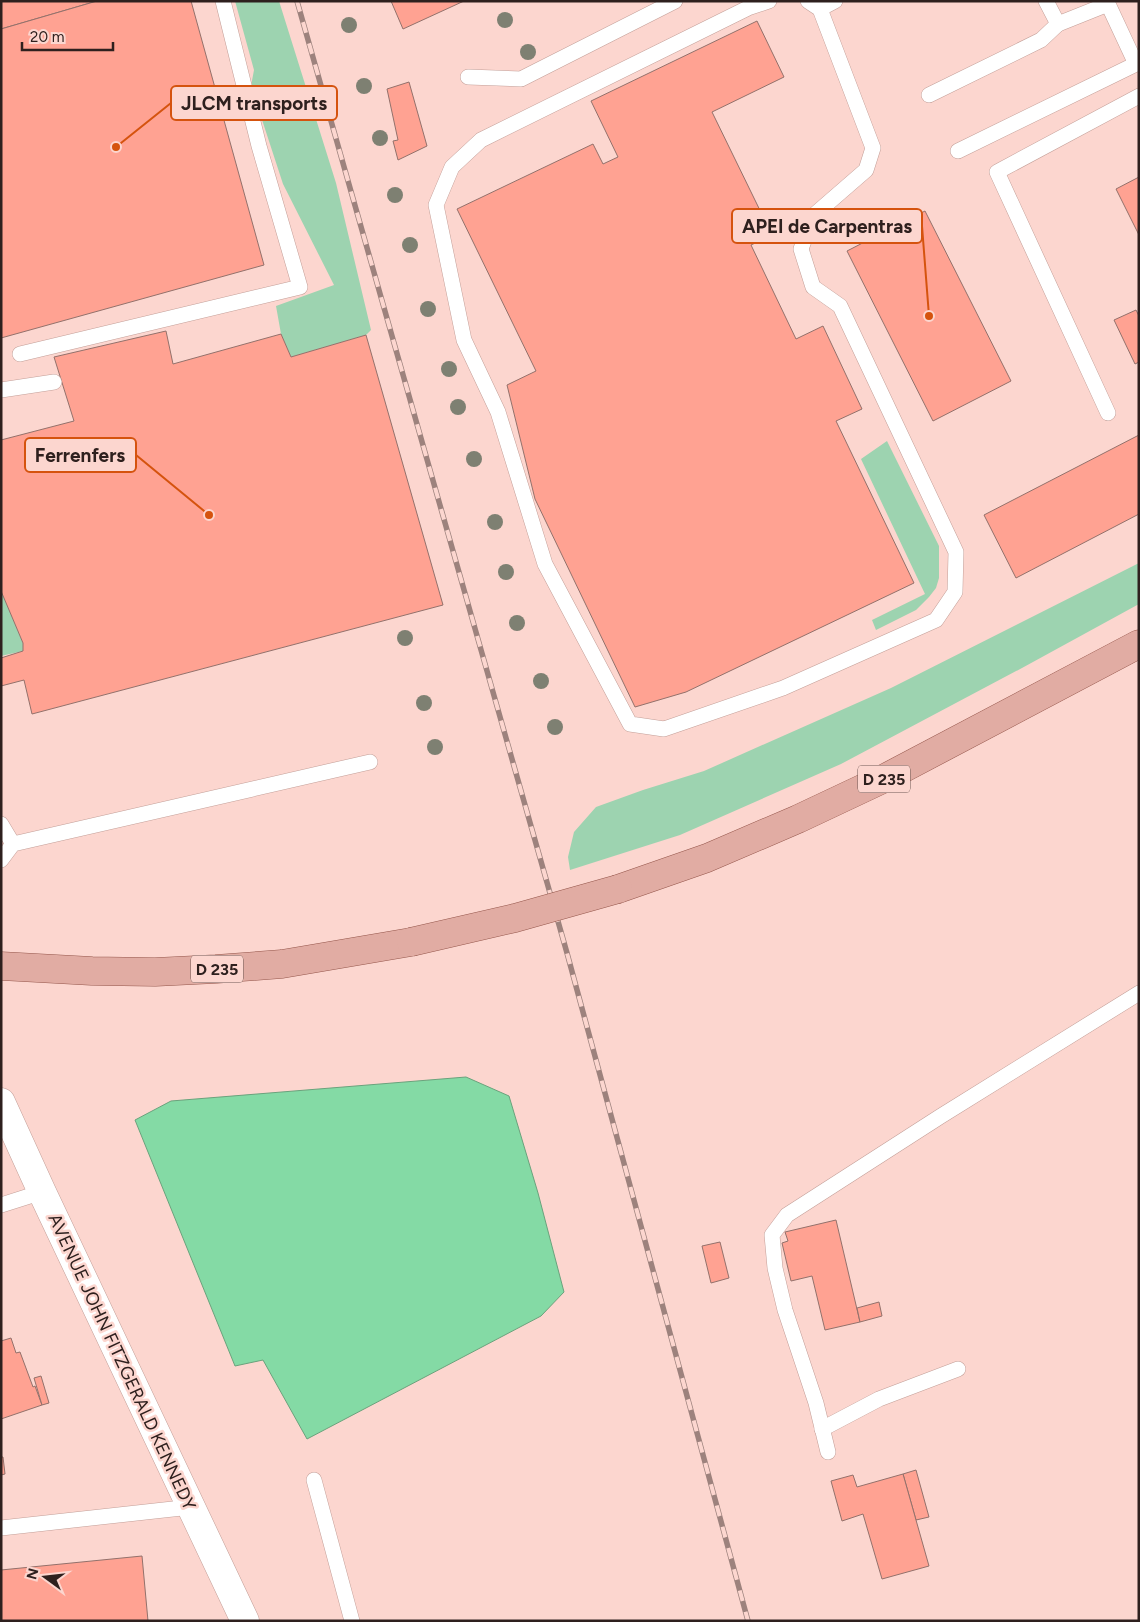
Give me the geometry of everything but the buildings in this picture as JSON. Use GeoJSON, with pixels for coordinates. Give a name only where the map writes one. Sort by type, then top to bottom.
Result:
{"type":"FeatureCollection","features":[{"type":"Feature","properties":{"kind":"main road","name":"D 235"},"geometry":{"type":"LineString","coordinates":[[11,967],[155,972],[282,964],[411,942],[515,918],[618,889],[707,858],[798,820],[886,778],[1139,644]]}},
{"type":"Feature","properties":{"kind":"street","name":"AVENUE JOHN FITZGERALD KENNEDY"},"geometry":{"type":"LineString","coordinates":[[1,1102],[245,1621]]}},
{"type":"Feature","properties":{"kind":"lane"},"geometry":{"type":"LineString","coordinates":[[20,354],[300,287],[259,146],[223,1]]}},
{"type":"Feature","properties":{"kind":"lane"},"geometry":{"type":"LineString","coordinates":[[468,77],[520,79],[675,1]]}},
{"type":"Feature","properties":{"kind":"lane"},"geometry":{"type":"LineString","coordinates":[[770,1],[748,8],[481,140],[452,167],[436,205],[464,340],[498,412],[545,564],[630,724],[664,728],[783,688],[936,620],[955,592],[956,552],[840,306],[813,287],[801,248],[813,216],[866,170],[873,148],[814,5],[835,1]]}},
{"type":"Feature","properties":{"kind":"lane"},"geometry":{"type":"LineString","coordinates":[[1046,1],[1058,24]]}},
{"type":"Feature","properties":{"kind":"lane"},"geometry":{"type":"LineString","coordinates":[[929,95],[1041,40],[1058,24],[1110,2],[1136,64],[958,151]]}},
{"type":"Feature","properties":{"kind":"lane"},"geometry":{"type":"LineString","coordinates":[[1108,413],[998,172],[1139,96]]}},
{"type":"Feature","properties":{"kind":"lane"},"geometry":{"type":"LineString","coordinates":[[1,390],[54,382]]}},
{"type":"Feature","properties":{"kind":"lane"},"geometry":{"type":"LineString","coordinates":[[1,860],[12,844],[370,762]]}},
{"type":"Feature","properties":{"kind":"lane"},"geometry":{"type":"LineString","coordinates":[[1,824],[12,844]]}},
{"type":"Feature","properties":{"kind":"lane"},"geometry":{"type":"LineString","coordinates":[[828,1452],[816,1403],[785,1310],[775,1268],[772,1235],[787,1215],[941,1116],[1139,994]]}},
{"type":"Feature","properties":{"kind":"lane"},"geometry":{"type":"LineString","coordinates":[[1,1205],[42,1192]]}},
{"type":"Feature","properties":{"kind":"lane"},"geometry":{"type":"LineString","coordinates":[[822,1429],[879,1399],[958,1369]]}},
{"type":"Feature","properties":{"kind":"lane"},"geometry":{"type":"LineString","coordinates":[[314,1480],[352,1621]]}},
{"type":"Feature","properties":{"kind":"lane"},"geometry":{"type":"LineString","coordinates":[[1,1528],[191,1508]]}},
{"type":"Feature","properties":{"kind":"shaded area"},"geometry":{"type":"Polygon","coordinates":[[[235,1],[279,1],[336,183],[371,330],[366,335],[291,357],[281,334],[276,306],[334,285],[283,184],[251,86],[254,70],[235,1]]]}},
{"type":"Feature","properties":{"kind":"shaded area"},"geometry":{"type":"Polygon","coordinates":[[[887,441],[939,546],[939,578],[936,588],[916,610],[876,630],[872,620],[925,594],[861,459],[887,441]]]}},
{"type":"Feature","properties":{"kind":"shaded area"},"geometry":{"type":"Polygon","coordinates":[[[1139,563],[1139,604],[1022,668],[841,764],[680,835],[570,870],[568,857],[574,832],[596,807],[704,771],[891,688],[1139,563]]]}},
{"type":"Feature","properties":{"kind":"shaded area"},"geometry":{"type":"Polygon","coordinates":[[[1,594],[3,594],[23,643],[23,651],[1,656],[1,594]]]}},
{"type":"Feature","properties":{"kind":"shaded area"},"geometry":{"type":"Polygon","coordinates":[[[466,1077],[509,1096],[538,1193],[564,1292],[541,1316],[307,1439],[263,1360],[235,1366],[135,1120],[171,1101],[466,1077]]]}},
{"type":"Feature","properties":{"kind":"railway"},"geometry":{"type":"LineString","coordinates":[[297,1],[567,953],[748,1621]]}},
{"type":"Feature","properties":{"kind":"place","name":"JLCM transports"},"geometry":{"type":"Point","coordinates":[116,147]}},
{"type":"Feature","properties":{"kind":"place","name":"APEI de Carpentras"},"geometry":{"type":"Point","coordinates":[929,316]}},
{"type":"Feature","properties":{"kind":"place","name":"Ferrenfers"},"geometry":{"type":"Point","coordinates":[209,515]}}]}
